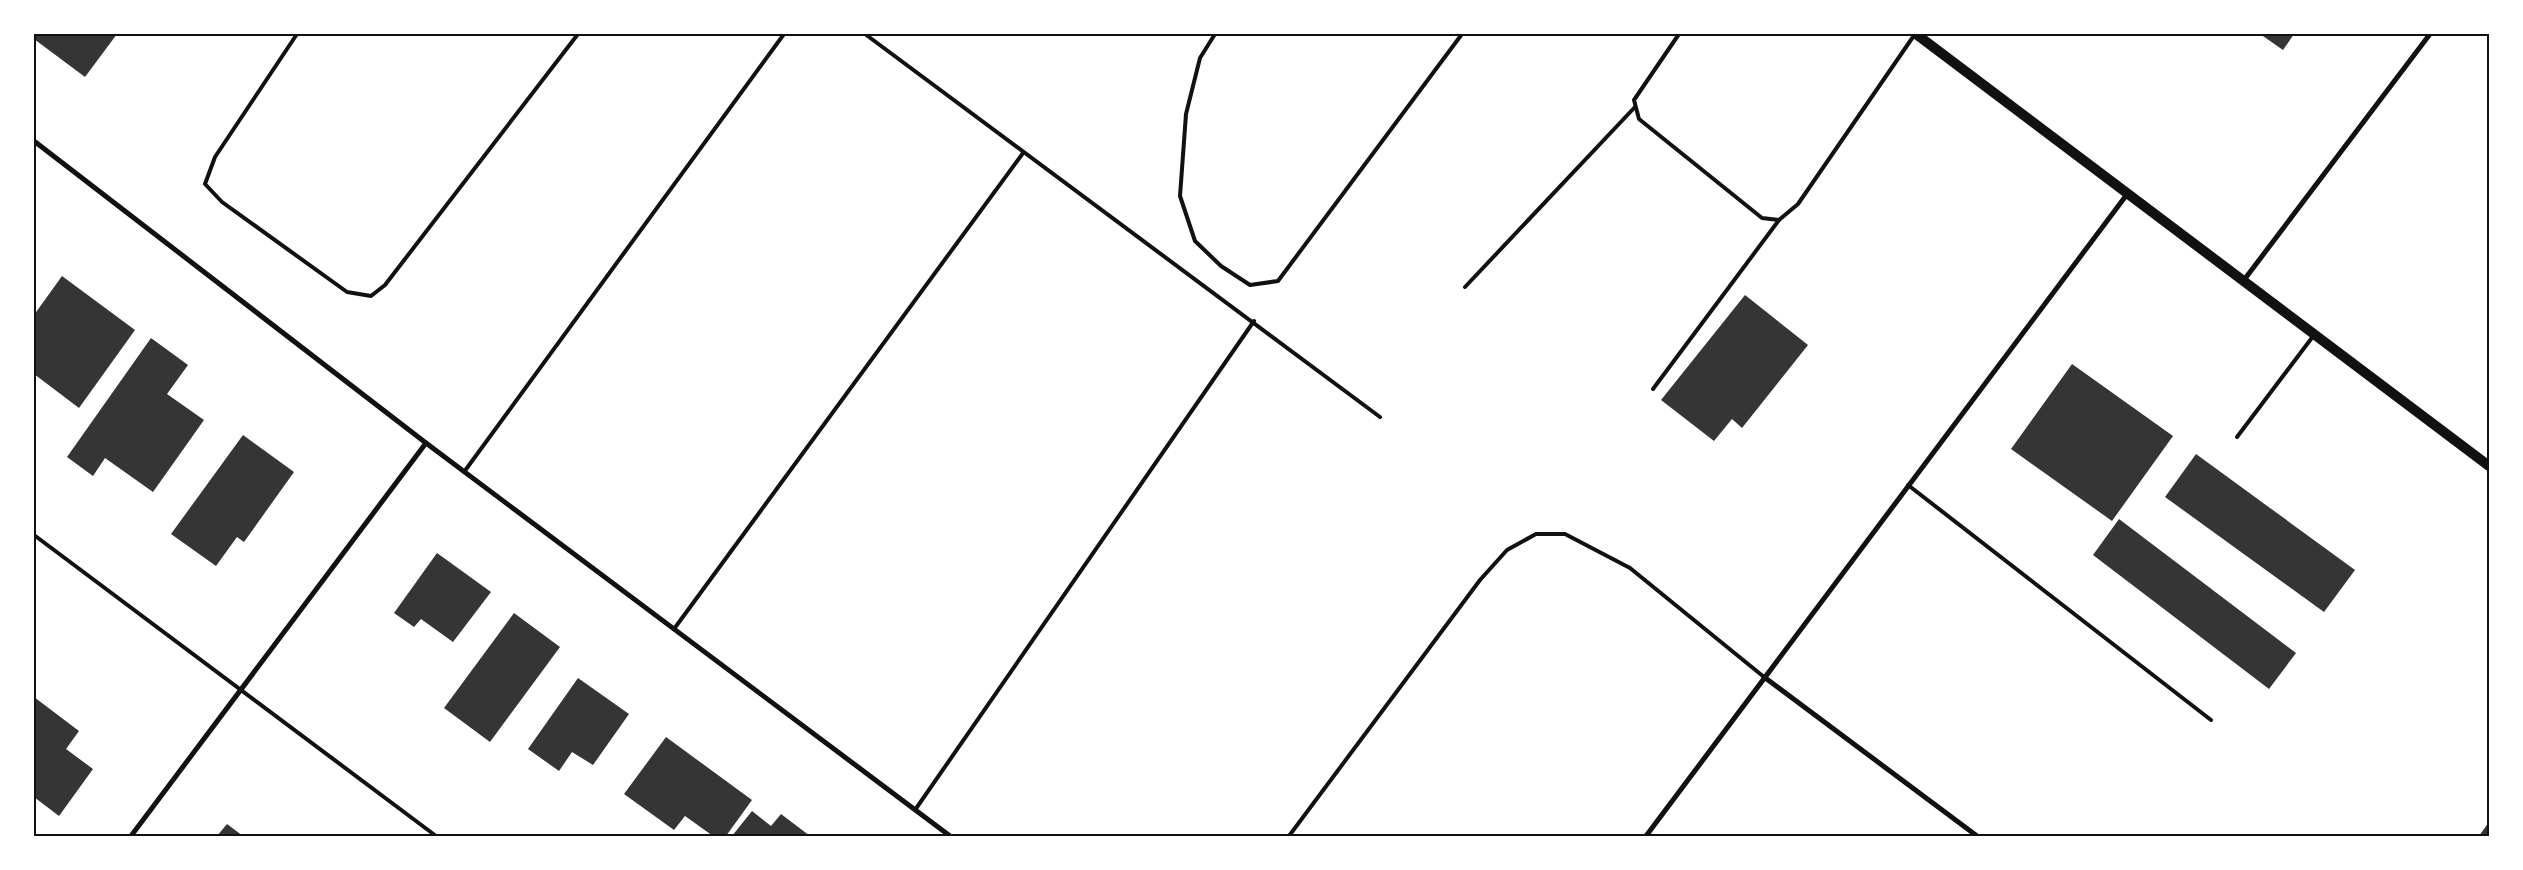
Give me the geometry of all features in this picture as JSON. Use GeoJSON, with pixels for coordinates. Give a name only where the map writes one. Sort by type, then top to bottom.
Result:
{"type":"FeatureCollection","features":[{"type":"Feature","properties":{"kind":"main road"},"geometry":{"type":"LineString","coordinates":[[1916,34],[2489,466]]}},
{"type":"Feature","properties":{"kind":"street"},"geometry":{"type":"LineString","coordinates":[[2244,280],[2430,34]]}},
{"type":"Feature","properties":{"kind":"street"},"geometry":{"type":"LineString","coordinates":[[34,141],[464,472],[950,836]]}},
{"type":"Feature","properties":{"kind":"street"},"geometry":{"type":"LineString","coordinates":[[1646,836],[2128,193]]}},
{"type":"Feature","properties":{"kind":"street"},"geometry":{"type":"LineString","coordinates":[[130,836],[426,443]]}},
{"type":"Feature","properties":{"kind":"street"},"geometry":{"type":"LineString","coordinates":[[1764,677],[1977,836]]}},
{"type":"Feature","properties":{"kind":"lane"},"geometry":{"type":"LineString","coordinates":[[297,34],[215,157],[205,184],[222,202],[347,292],[371,296],[386,285],[578,34]]}},
{"type":"Feature","properties":{"kind":"lane"},"geometry":{"type":"LineString","coordinates":[[464,472],[784,34]]}},
{"type":"Feature","properties":{"kind":"lane"},"geometry":{"type":"LineString","coordinates":[[865,34],[1380,417]]}},
{"type":"Feature","properties":{"kind":"lane"},"geometry":{"type":"LineString","coordinates":[[1214,34],[1200,58],[1186,114],[1180,196],[1195,241],[1221,266],[1250,285],[1278,281],[1462,34]]}},
{"type":"Feature","properties":{"kind":"lane"},"geometry":{"type":"LineString","coordinates":[[1679,34],[1642,85],[1634,100],[1639,119],[1762,218],[1779,220]]}},
{"type":"Feature","properties":{"kind":"lane"},"geometry":{"type":"LineString","coordinates":[[1653,389],[1779,220],[1798,204],[1916,34]]}},
{"type":"Feature","properties":{"kind":"lane"},"geometry":{"type":"LineString","coordinates":[[1465,287],[1635,107]]}},
{"type":"Feature","properties":{"kind":"lane"},"geometry":{"type":"LineString","coordinates":[[674,630],[1023,153]]}},
{"type":"Feature","properties":{"kind":"lane"},"geometry":{"type":"LineString","coordinates":[[916,810],[1254,322]]}},
{"type":"Feature","properties":{"kind":"lane"},"geometry":{"type":"LineString","coordinates":[[2237,437],[2315,334]]}},
{"type":"Feature","properties":{"kind":"lane"},"geometry":{"type":"LineString","coordinates":[[1908,485],[2212,720]]}},
{"type":"Feature","properties":{"kind":"lane"},"geometry":{"type":"LineString","coordinates":[[1289,836],[1480,580],[1507,550],[1536,534],[1565,534],[1630,568],[1764,677]]}},
{"type":"Feature","properties":{"kind":"lane"},"geometry":{"type":"LineString","coordinates":[[34,535],[436,836]]}},
{"type":"Feature","properties":{"kind":"building"},"geometry":{"type":"Polygon","coordinates":[[[34,34],[117,34],[85,77],[34,39],[34,34]]]}},
{"type":"Feature","properties":{"kind":"building"},"geometry":{"type":"Polygon","coordinates":[[[2260,34],[2294,34],[2283,50],[2260,34]]]}},
{"type":"Feature","properties":{"kind":"building"},"geometry":{"type":"Polygon","coordinates":[[[62,276],[135,330],[79,408],[34,374],[34,315],[62,276]]]}},
{"type":"Feature","properties":{"kind":"building"},"geometry":{"type":"Polygon","coordinates":[[[1745,295],[1808,345],[1742,428],[1732,419],[1714,441],[1661,400],[1745,295]]]}},
{"type":"Feature","properties":{"kind":"building"},"geometry":{"type":"Polygon","coordinates":[[[151,338],[188,365],[167,394],[204,420],[153,492],[105,458],[93,476],[67,457],[151,338]]]}},
{"type":"Feature","properties":{"kind":"building"},"geometry":{"type":"Polygon","coordinates":[[[2072,364],[2173,436],[2112,521],[2011,449],[2072,364]]]}},
{"type":"Feature","properties":{"kind":"building"},"geometry":{"type":"Polygon","coordinates":[[[243,435],[294,472],[244,542],[237,537],[216,566],[171,534],[243,435]]]}},
{"type":"Feature","properties":{"kind":"building"},"geometry":{"type":"Polygon","coordinates":[[[2196,454],[2355,570],[2324,612],[2165,497],[2196,454]]]}},
{"type":"Feature","properties":{"kind":"building"},"geometry":{"type":"Polygon","coordinates":[[[2119,519],[2296,653],[2269,689],[2093,555],[2119,519]]]}},
{"type":"Feature","properties":{"kind":"building"},"geometry":{"type":"Polygon","coordinates":[[[437,553],[491,592],[453,642],[421,619],[414,627],[394,613],[437,553]]]}},
{"type":"Feature","properties":{"kind":"building"},"geometry":{"type":"Polygon","coordinates":[[[514,613],[560,647],[490,742],[444,708],[514,613]]]}},
{"type":"Feature","properties":{"kind":"building"},"geometry":{"type":"Polygon","coordinates":[[[578,678],[629,714],[593,765],[572,752],[559,771],[528,749],[578,678]]]}},
{"type":"Feature","properties":{"kind":"building"},"geometry":{"type":"Polygon","coordinates":[[[34,697],[79,731],[66,749],[93,769],[59,816],[34,797],[34,697]]]}},
{"type":"Feature","properties":{"kind":"building"},"geometry":{"type":"Polygon","coordinates":[[[666,737],[752,800],[726,836],[713,836],[685,816],[674,830],[624,794],[666,737]]]}},
{"type":"Feature","properties":{"kind":"building"},"geometry":{"type":"Polygon","coordinates":[[[752,811],[771,826],[781,814],[810,836],[732,836],[752,811]]]}},
{"type":"Feature","properties":{"kind":"building"},"geometry":{"type":"Polygon","coordinates":[[[2489,822],[2489,836],[2479,836],[2489,822]]]}},
{"type":"Feature","properties":{"kind":"building"},"geometry":{"type":"Polygon","coordinates":[[[227,824],[243,836],[217,836],[227,824]]]}}]}
